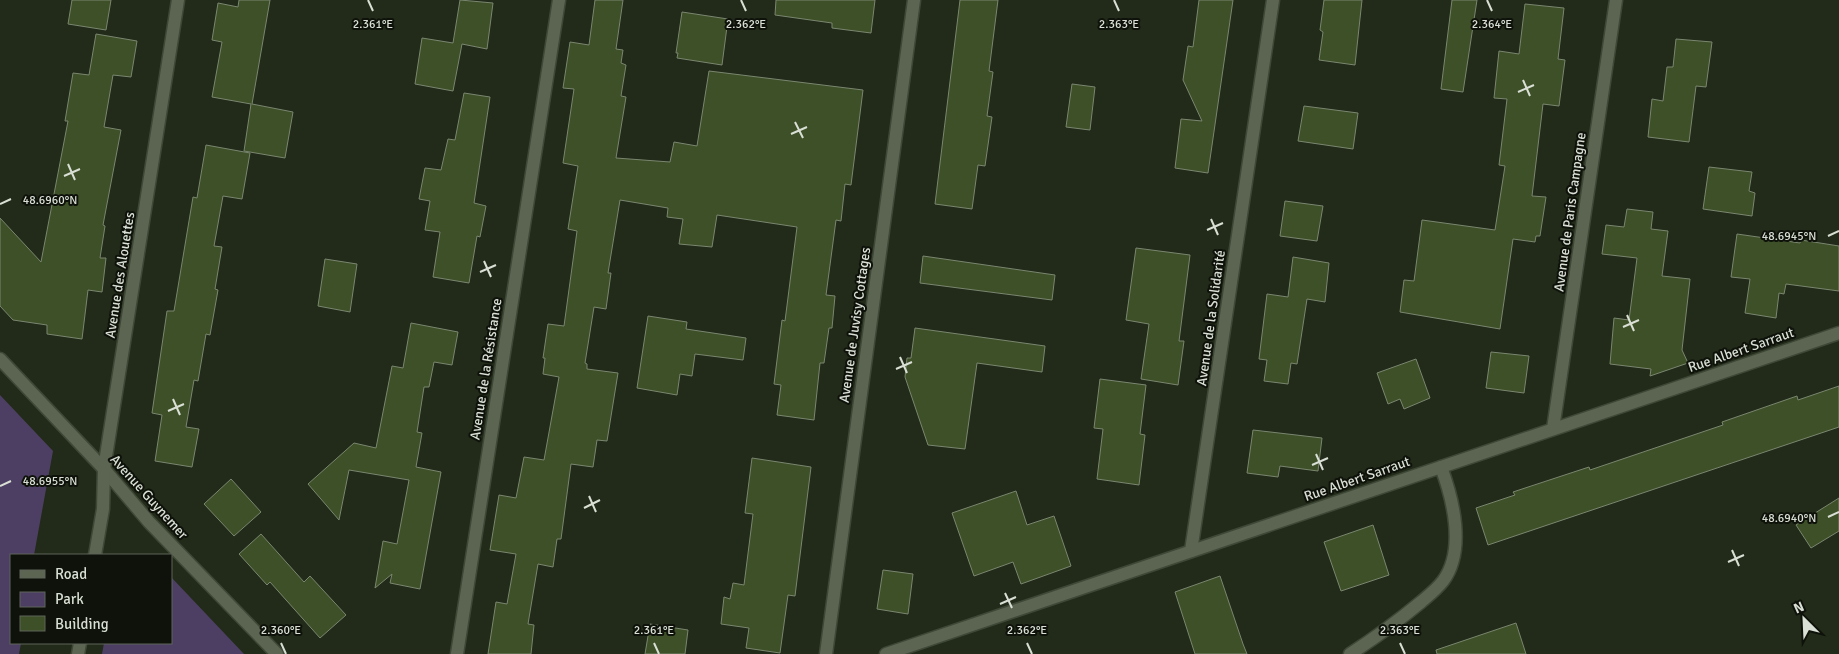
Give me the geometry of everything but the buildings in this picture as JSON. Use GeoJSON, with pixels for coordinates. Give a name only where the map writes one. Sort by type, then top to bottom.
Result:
{"type":"FeatureCollection","features":[{"type":"Feature","properties":{"kind":"street","name":"Avenue des Alouettes"},"geometry":{"type":"LineString","coordinates":[[95,554],[103,509],[104,469],[178,0]]}},
{"type":"Feature","properties":{"kind":"street","name":"Avenue de la Résistance"},"geometry":{"type":"LineString","coordinates":[[457,654],[559,0]]}},
{"type":"Feature","properties":{"kind":"street","name":"Avenue de Juvisy Cottages"},"geometry":{"type":"LineString","coordinates":[[826,654],[914,0]]}},
{"type":"Feature","properties":{"kind":"street","name":"Avenue de la Solidarité"},"geometry":{"type":"LineString","coordinates":[[1192,551],[1273,0]]}},
{"type":"Feature","properties":{"kind":"street","name":"Avenue de Paris Campagne"},"geometry":{"type":"LineString","coordinates":[[1553,429],[1616,0]]}},
{"type":"Feature","properties":{"kind":"street","name":"Rue Albert Sarraut"},"geometry":{"type":"LineString","coordinates":[[886,654],[1839,333]]}},
{"type":"Feature","properties":{"kind":"street","name":"Avenue Guynemer"},"geometry":{"type":"LineString","coordinates":[[0,359],[104,469],[149,522],[277,654]]}},
{"type":"Feature","properties":{"kind":"street"},"geometry":{"type":"LineString","coordinates":[[1350,654],[1395,624],[1443,581],[1454,557],[1455,532],[1448,486],[1441,467]]}},
{"type":"Feature","properties":{"kind":"green space"},"geometry":{"type":"Polygon","coordinates":[[[0,395],[53,451],[34,554],[10,554],[10,644],[21,644],[19,654],[0,654],[0,395]]]}},
{"type":"Feature","properties":{"kind":"green space"},"geometry":{"type":"Polygon","coordinates":[[[172,578],[244,654],[102,654],[104,644],[172,644],[172,578]]]}}]}
